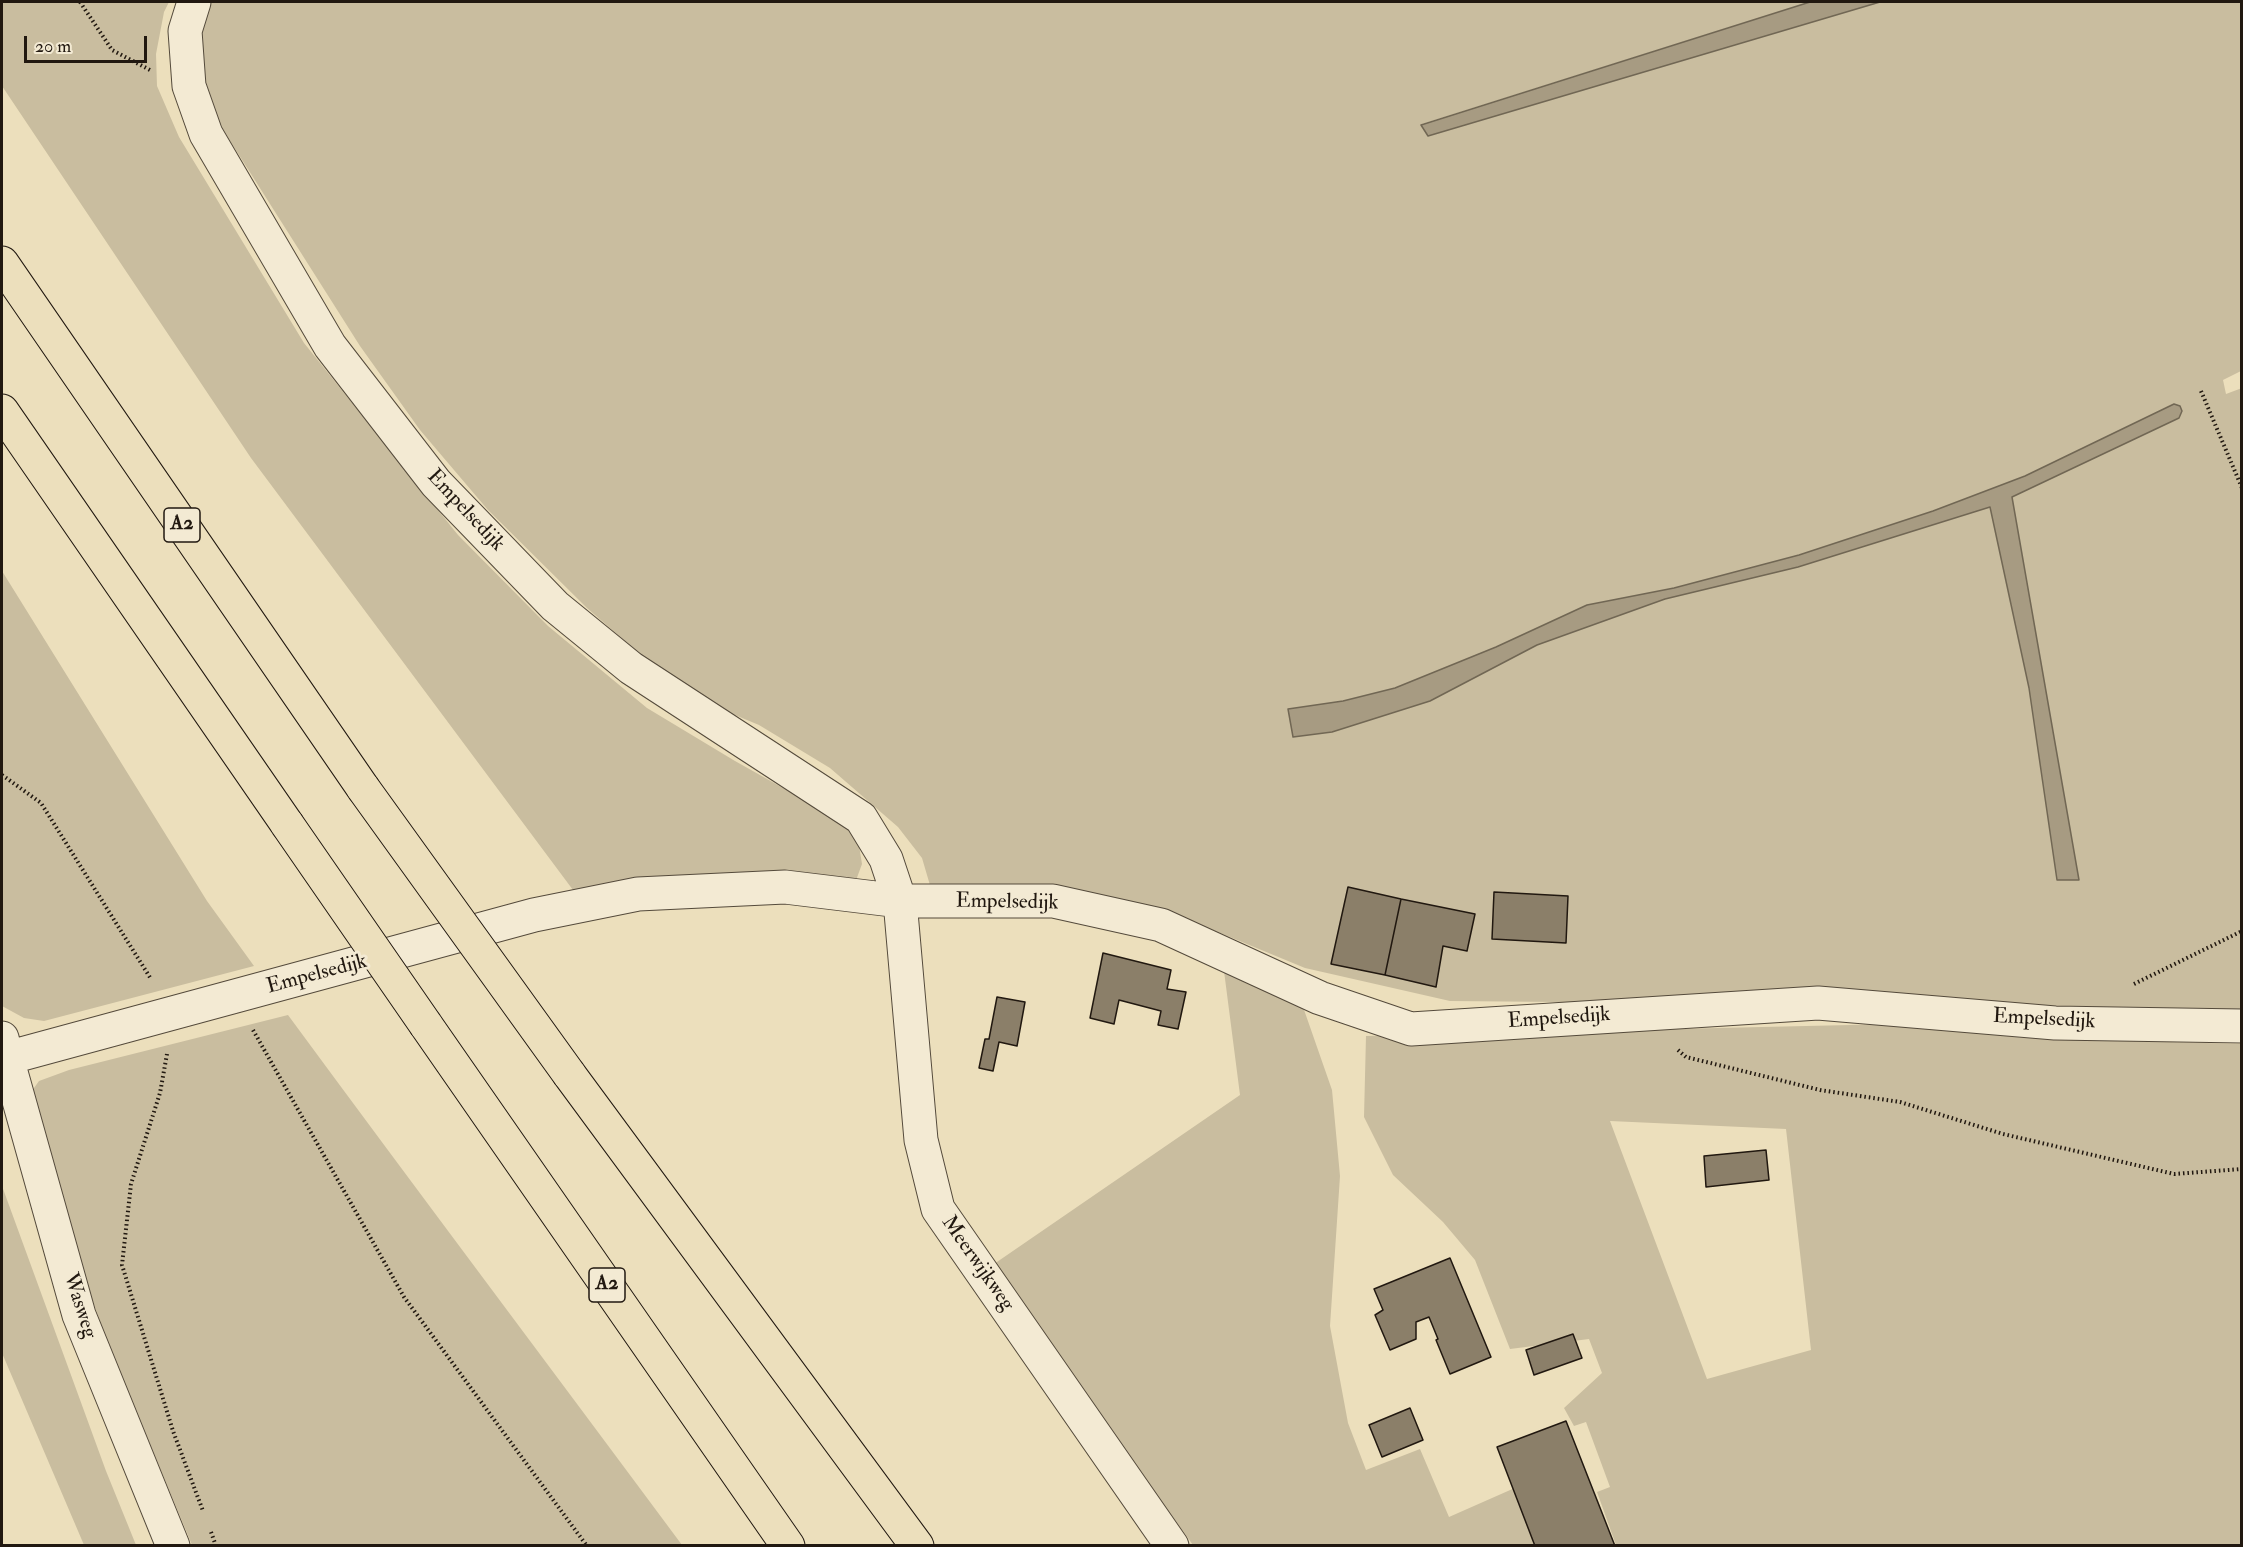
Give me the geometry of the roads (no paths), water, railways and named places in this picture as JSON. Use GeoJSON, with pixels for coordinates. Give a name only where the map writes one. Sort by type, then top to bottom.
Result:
{"type":"FeatureCollection","features":[{"type":"Feature","properties":{"kind":"highway","name":"A2"},"geometry":{"type":"LineString","coordinates":[[2,263],[363,788],[569,1074],[917,1545]]}},
{"type":"Feature","properties":{"kind":"highway","name":"A2"},"geometry":{"type":"LineString","coordinates":[[2,411],[788,1545]]}},
{"type":"Feature","properties":{"kind":"street","name":"Empelsedijk"},"geometry":{"type":"LineString","coordinates":[[194,2],[185,32],[191,91],[206,134],[330,346],[436,483],[555,606],[631,668],[861,818],[886,860],[900,901]]}},
{"type":"Feature","properties":{"kind":"street","name":"Empelsedijk"},"geometry":{"type":"LineString","coordinates":[[4,1048],[173,1014],[534,915],[638,894],[785,887],[900,901],[1053,901],[1161,925],[1320,998],[1411,1029],[1818,1002],[2055,1023],[2241,1026]]}},
{"type":"Feature","properties":{"kind":"street","name":"Meerwijkweg"},"geometry":{"type":"LineString","coordinates":[[900,901],[921,1140],[938,1209],[1172,1545]]}},
{"type":"Feature","properties":{"kind":"street","name":"Wasweg"},"geometry":{"type":"LineString","coordinates":[[4,1048],[79,1315],[173,1545]]}}]}
